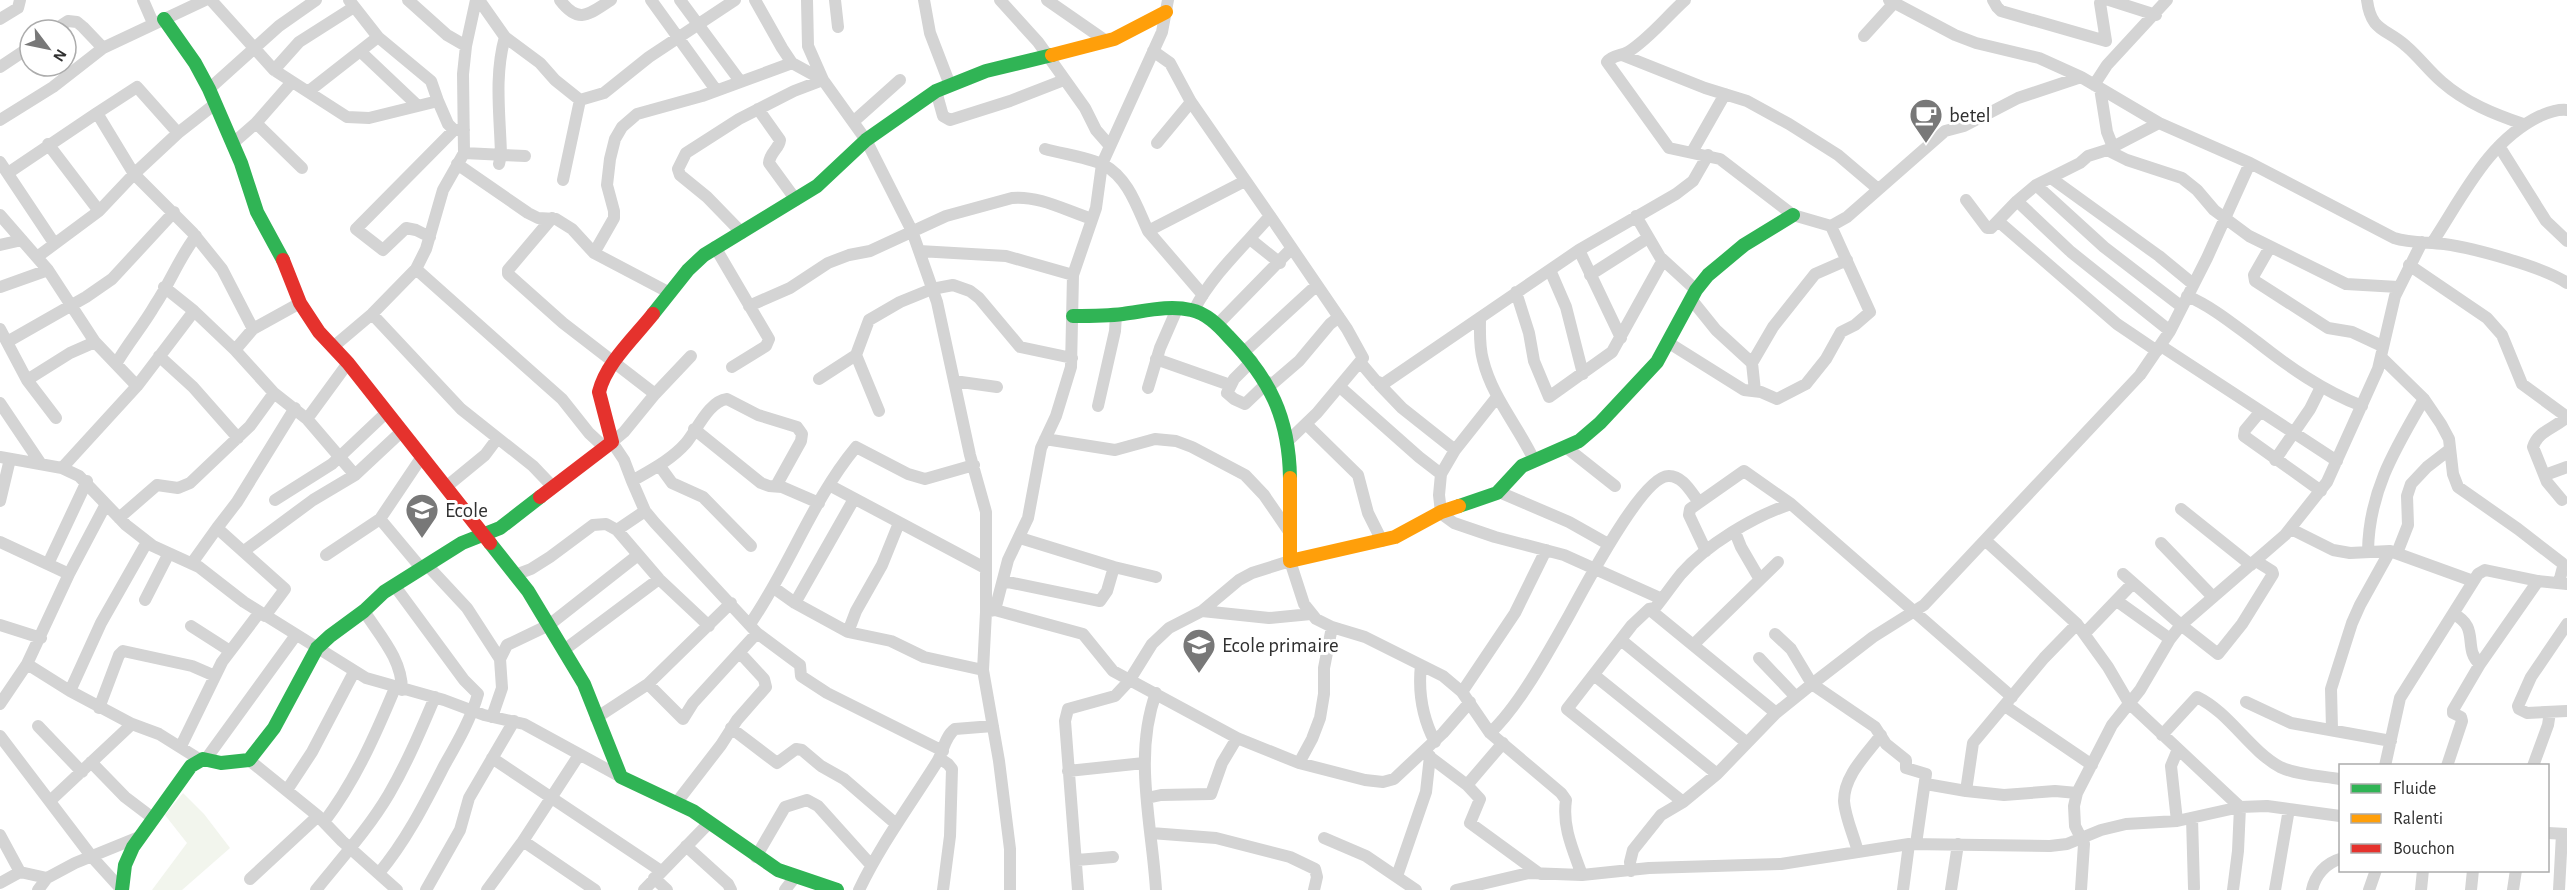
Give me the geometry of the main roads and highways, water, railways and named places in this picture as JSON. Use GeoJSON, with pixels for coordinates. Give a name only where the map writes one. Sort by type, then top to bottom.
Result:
{"type":"FeatureCollection","features":[{"type":"Feature","properties":{"kind":"place","name":"betel"},"geometry":{"type":"Point","coordinates":[1926,144]}},
{"type":"Feature","properties":{"kind":"place","name":"Ecole"},"geometry":{"type":"Point","coordinates":[422,539]}},
{"type":"Feature","properties":{"kind":"place","name":"Ecole primaire"},"geometry":{"type":"Point","coordinates":[1199,674]}}]}
